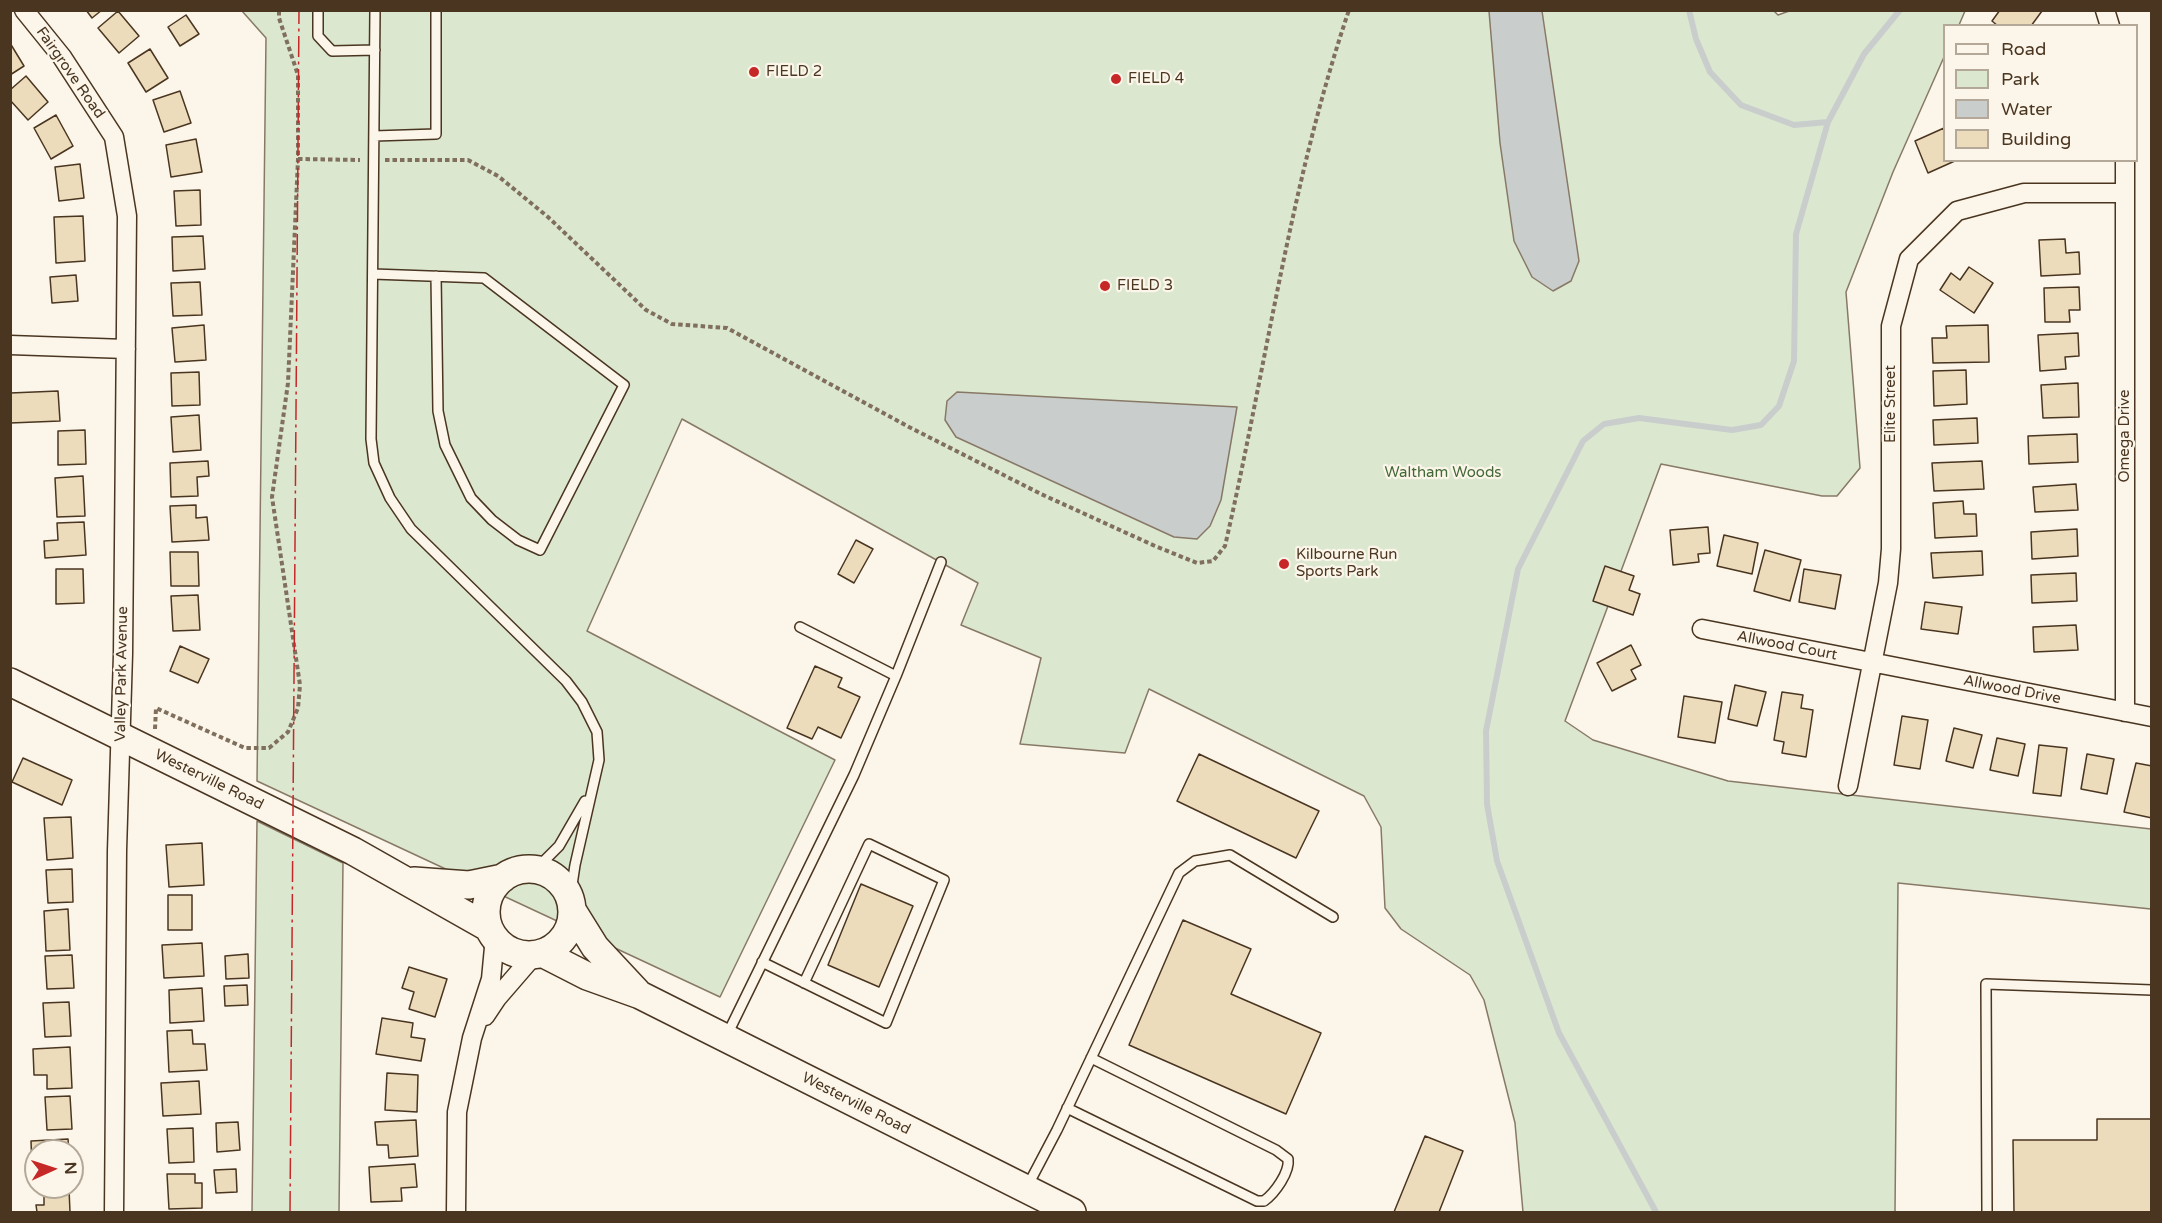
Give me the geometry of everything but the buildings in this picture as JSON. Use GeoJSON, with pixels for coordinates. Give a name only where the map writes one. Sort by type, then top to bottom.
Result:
{"type":"FeatureCollection","features":[{"type":"Feature","properties":{"kind":"main road","name":"Westerville Road"},"geometry":{"type":"LineString","coordinates":[[10,682],[353,851],[407,880],[492,933],[503,946],[513,951],[524,955],[538,954],[587,976],[640,995],[1072,1212]]}},
{"type":"Feature","properties":{"kind":"main road","name":"Westerville Road"},"geometry":{"type":"LineString","coordinates":[[407,880],[469,885],[503,878],[524,868],[547,872],[557,878],[595,947],[640,995]]}},
{"type":"Feature","properties":{"kind":"main road"},"geometry":{"type":"LineString","coordinates":[[492,933],[487,915],[488,901],[494,888],[503,878]]}},
{"type":"Feature","properties":{"kind":"main road"},"geometry":{"type":"LineString","coordinates":[[538,954],[554,947],[564,937],[571,924],[571,904]]}},
{"type":"Feature","properties":{"kind":"street","name":"Fairgrove Road"},"geometry":{"type":"LineString","coordinates":[[24,10],[62,57],[114,137]]}},
{"type":"Feature","properties":{"kind":"street","name":"Valley Park Avenue"},"geometry":{"type":"LineString","coordinates":[[114,137],[127,216],[114,1212]]}},
{"type":"Feature","properties":{"kind":"street","name":"Omega Drive"},"geometry":{"type":"LineString","coordinates":[[2125,712],[2126,162]]}},
{"type":"Feature","properties":{"kind":"street","name":"Elite Street"},"geometry":{"type":"LineString","coordinates":[[1848,786],[1888,583],[1891,549],[1891,326],[1909,260],[1957,211],[2024,193],[2126,193]]}},
{"type":"Feature","properties":{"kind":"street"},"geometry":{"type":"LineString","coordinates":[[10,345],[126,349]]}},
{"type":"Feature","properties":{"kind":"street","name":"Allwood Court"},"geometry":{"type":"LineString","coordinates":[[1702,629],[1873,662]]}},
{"type":"Feature","properties":{"kind":"street","name":"Allwood Drive"},"geometry":{"type":"LineString","coordinates":[[1873,662],[2151,717]]}},
{"type":"Feature","properties":{"kind":"street"},"geometry":{"type":"LineString","coordinates":[[456,1212],[457,1113],[472,1038],[491,979],[492,933]]}},
{"type":"Feature","properties":{"kind":"street"},"geometry":{"type":"LineString","coordinates":[[472,1038],[497,998],[538,954]]}},
{"type":"Feature","properties":{"kind":"lane"},"geometry":{"type":"LineString","coordinates":[[318,10],[318,36],[332,51],[375,50]]}},
{"type":"Feature","properties":{"kind":"lane"},"geometry":{"type":"LineString","coordinates":[[375,10],[371,439],[374,463],[390,498],[411,529],[538,651],[566,681],[582,702],[597,732],[599,760],[574,865],[571,904]]}},
{"type":"Feature","properties":{"kind":"lane"},"geometry":{"type":"LineString","coordinates":[[374,136],[436,134],[436,10]]}},
{"type":"Feature","properties":{"kind":"lane"},"geometry":{"type":"LineString","coordinates":[[373,274],[436,276],[484,278],[624,386],[540,549],[519,540],[471,498],[445,445],[438,411],[436,276]]}},
{"type":"Feature","properties":{"kind":"lane"},"geometry":{"type":"LineString","coordinates":[[726,1037],[854,776],[941,562]]}},
{"type":"Feature","properties":{"kind":"lane"},"geometry":{"type":"LineString","coordinates":[[800,627],[896,676]]}},
{"type":"Feature","properties":{"kind":"lane"},"geometry":{"type":"LineString","coordinates":[[536,869],[559,846],[591,791]]}},
{"type":"Feature","properties":{"kind":"lane"},"geometry":{"type":"LineString","coordinates":[[762,962],[804,983],[886,1023],[944,879],[869,844],[804,983]]}},
{"type":"Feature","properties":{"kind":"lane"},"geometry":{"type":"LineString","coordinates":[[1025,1189],[1067,1108],[1179,873],[1195,861],[1230,855],[1333,917]]}},
{"type":"Feature","properties":{"kind":"lane"},"geometry":{"type":"LineString","coordinates":[[1987,1212],[1986,984],[2151,990]]}},
{"type":"Feature","properties":{"kind":"lane"},"geometry":{"type":"LineString","coordinates":[[1067,1108],[1257,1201],[1264,1201],[1271,1196],[1289,1166],[1288,1159],[1276,1150],[1091,1058]]}},
{"type":"Feature","properties":{"kind":"path"},"geometry":{"type":"LineString","coordinates":[[155,753],[156,708],[244,748],[269,748],[288,732],[298,708],[300,685],[272,497],[288,382],[298,159],[298,75],[279,18],[279,10]]}},
{"type":"Feature","properties":{"kind":"path"},"geometry":{"type":"LineString","coordinates":[[298,159],[468,160],[498,176],[548,217],[646,310],[672,324],[727,328],[909,427],[1041,494],[1197,563],[1212,561],[1225,546],[1293,218],[1349,10]]}},
{"type":"Feature","properties":{"kind":"green space","name":"Kilbourne Run Sports Park"},"geometry":{"type":"Polygon","coordinates":[[[1773,10],[1778,15],[1792,10],[1965,11],[1959,24],[1943,24],[1943,59],[1893,172],[1846,292],[1860,468],[1837,496],[1822,496],[1661,464],[1565,721],[1593,740],[1728,781],[2151,829],[2151,909],[1898,883],[1895,1212],[1523,1212],[1515,1123],[1484,1000],[1470,975],[1401,929],[1385,908],[1381,827],[1364,796],[1149,689],[1125,753],[1020,744],[1041,658],[961,625],[978,583],[682,419],[587,631],[835,760],[720,997],[257,781],[266,38],[242,11],[1773,10]]]}},
{"type":"Feature","properties":{"kind":"green space"},"geometry":{"type":"Polygon","coordinates":[[[257,821],[343,863],[339,1212],[252,1212],[257,821]]]}},
{"type":"Feature","properties":{"kind":"water"},"geometry":{"type":"Polygon","coordinates":[[[1489,11],[1542,11],[1579,261],[1571,281],[1553,291],[1532,277],[1514,241],[1500,143],[1489,11]]]}},
{"type":"Feature","properties":{"kind":"water"},"geometry":{"type":"Polygon","coordinates":[[[957,392],[1237,407],[1221,500],[1210,526],[1197,539],[1174,537],[956,437],[945,420],[947,401],[957,392]]]}},
{"type":"Feature","properties":{"kind":"waterway"},"geometry":{"type":"LineString","coordinates":[[1689,10],[1696,39],[1710,72],[1741,105],[1794,125],[1828,122]]}},
{"type":"Feature","properties":{"kind":"waterway"},"geometry":{"type":"LineString","coordinates":[[1656,1212],[1559,1033],[1497,861],[1487,804],[1486,731],[1518,569],[1583,441],[1604,424],[1639,418],[1732,430],[1761,425],[1779,406],[1794,361],[1796,234],[1828,122],[1864,54],[1900,10]]}},
{"type":"Feature","properties":{"kind":"power"},"geometry":{"type":"LineString","coordinates":[[290,1212],[299,10]]}},
{"type":"Feature","properties":{"kind":"place","name":"FIELD 2"},"geometry":{"type":"Point","coordinates":[754,72]}},
{"type":"Feature","properties":{"kind":"place","name":"FIELD 4"},"geometry":{"type":"Point","coordinates":[1116,79]}},
{"type":"Feature","properties":{"kind":"place","name":"FIELD 3"},"geometry":{"type":"Point","coordinates":[1105,286]}},
{"type":"Feature","properties":{"kind":"place","name":"Kilbourne Run Sports Park"},"geometry":{"type":"Point","coordinates":[1284,564]}},
{"type":"Feature","properties":{"kind":"park label","name":"Waltham Woods"},"geometry":{"type":"Point","coordinates":[1443,473]}}]}
